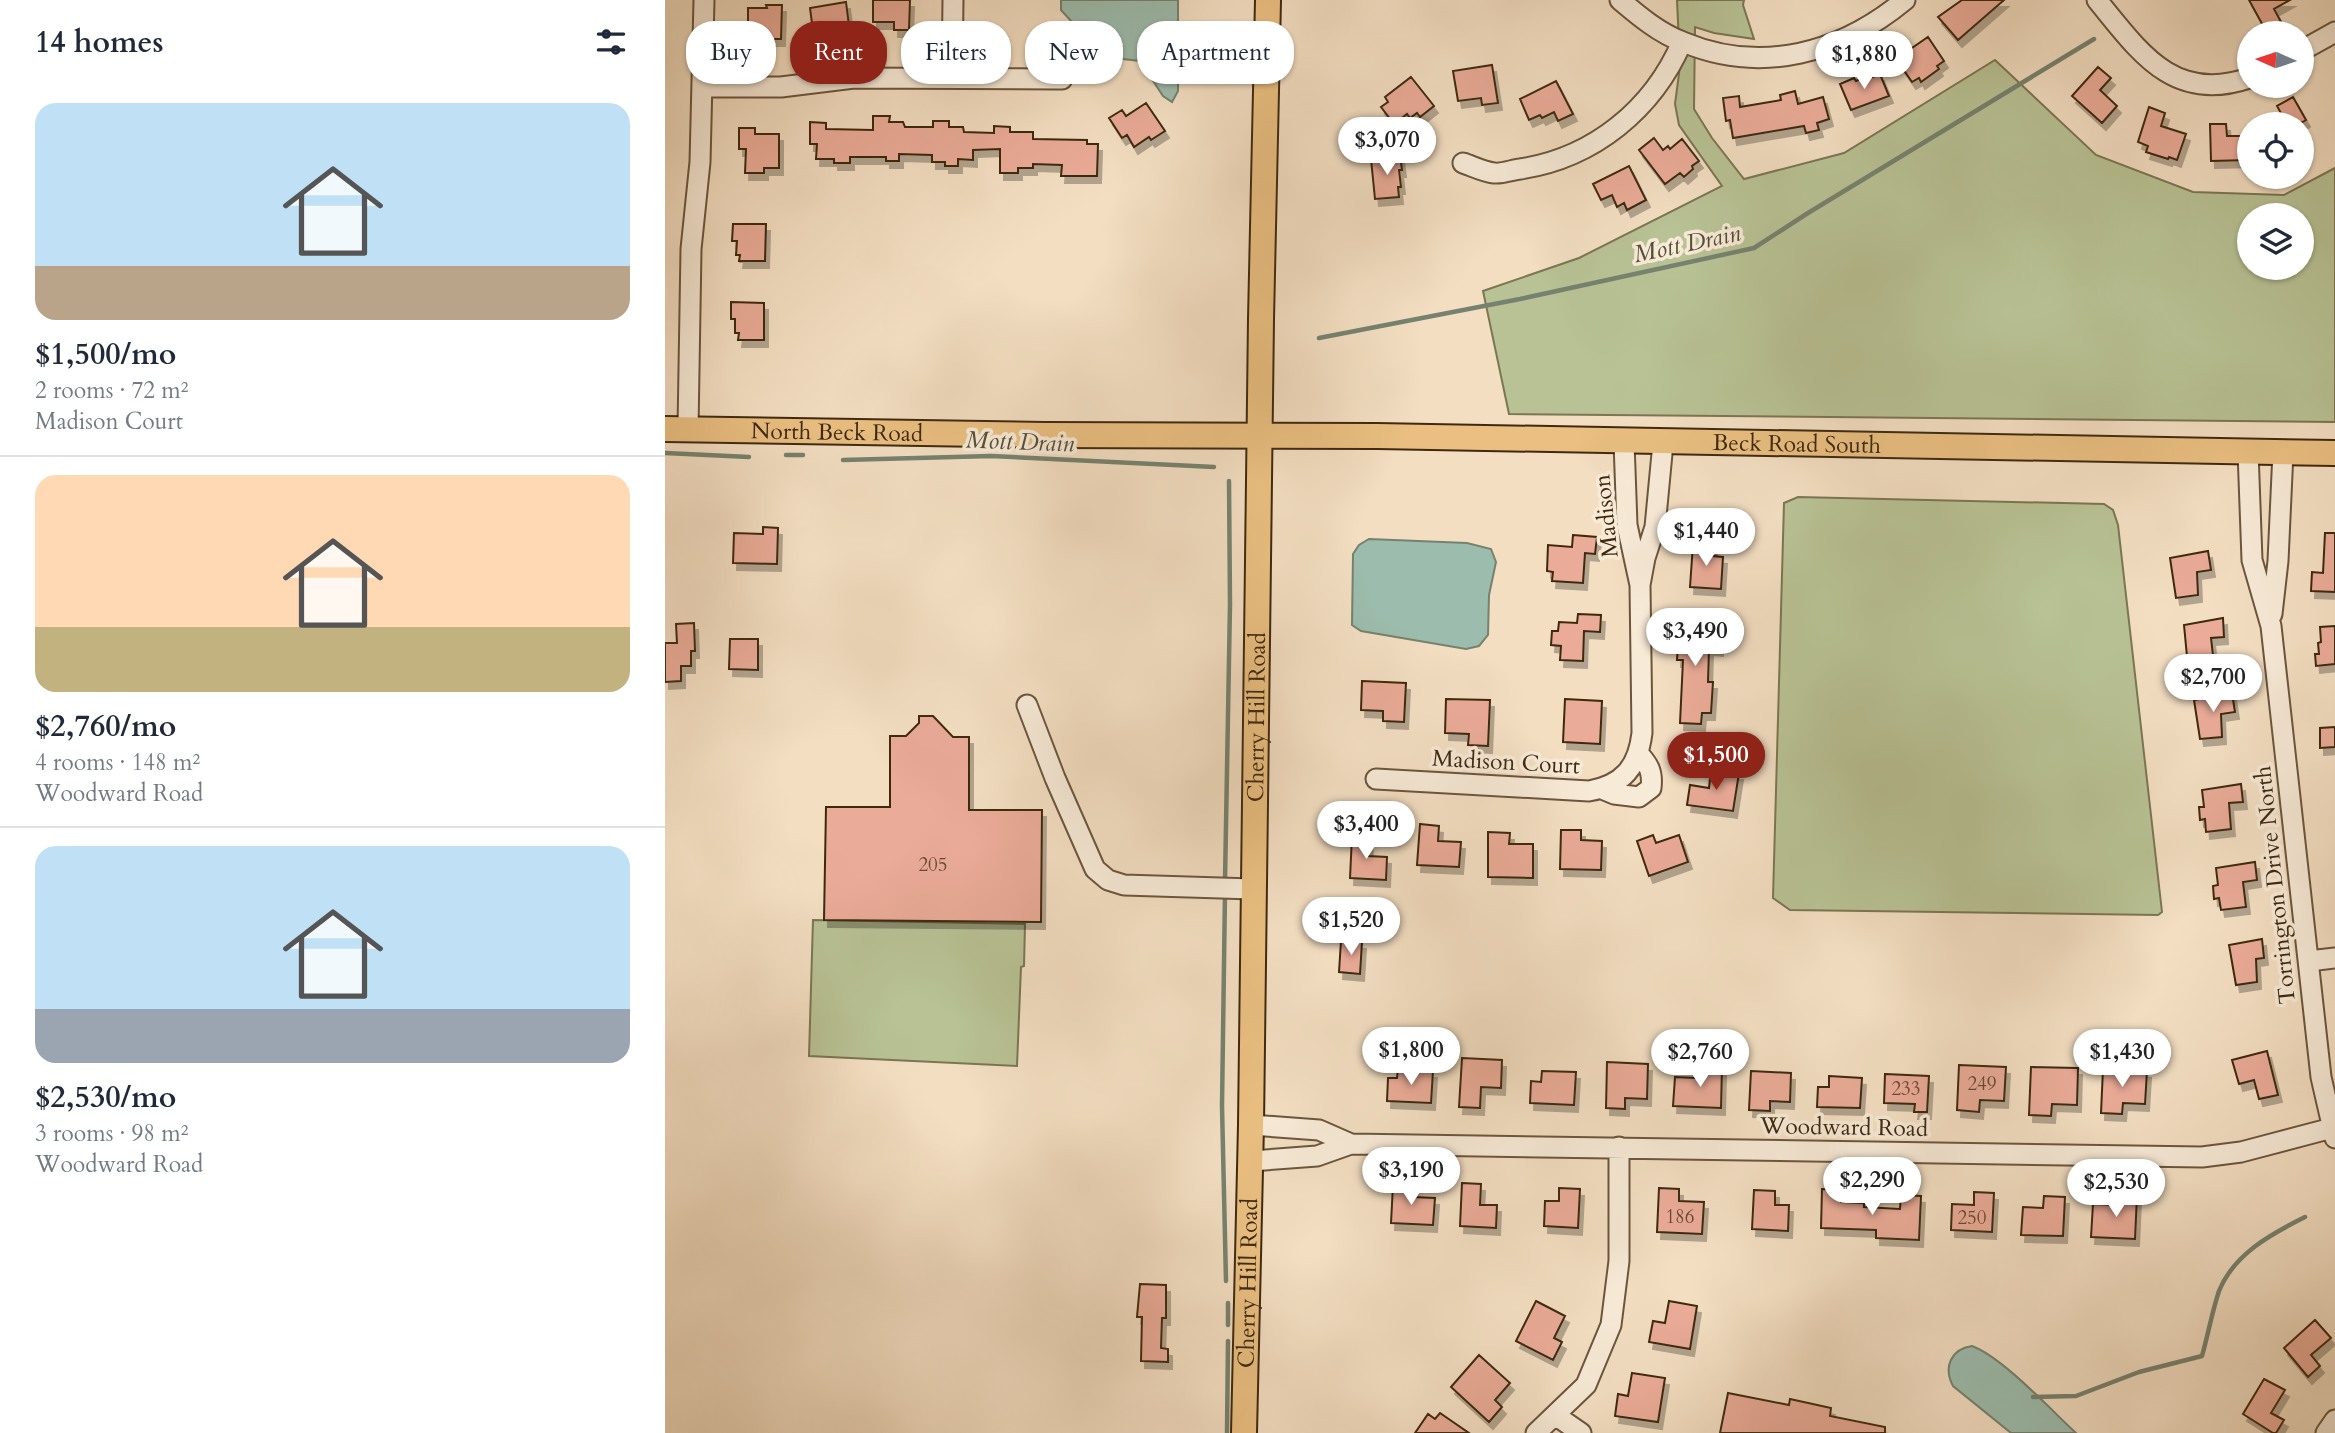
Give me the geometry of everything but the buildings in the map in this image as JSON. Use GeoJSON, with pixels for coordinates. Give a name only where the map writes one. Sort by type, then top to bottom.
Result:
{"type":"FeatureCollection","features":[{"type":"Feature","properties":{"kind":"main road","name":"Cherry Hill Road"},"geometry":{"type":"LineString","coordinates":[[1244,1433],[1251,1161],[1268,0]]}},
{"type":"Feature","properties":{"kind":"main road","name":"North Beck Road"},"geometry":{"type":"LineString","coordinates":[[677,429],[1260,436]]}},
{"type":"Feature","properties":{"kind":"main road","name":"Beck Road South"},"geometry":{"type":"LineString","coordinates":[[1260,436],[2335,453]]}},
{"type":"Feature","properties":{"kind":"street"},"geometry":{"type":"LineString","coordinates":[[677,429],[700,162],[704,0]]}},
{"type":"Feature","properties":{"kind":"street"},"geometry":{"type":"LineString","coordinates":[[953,0],[953,21]]}},
{"type":"Feature","properties":{"kind":"street"},"geometry":{"type":"LineString","coordinates":[[1620,0],[1638,15],[1682,42],[1717,52],[1749,57],[1815,51],[1871,26],[1905,0]]}},
{"type":"Feature","properties":{"kind":"street"},"geometry":{"type":"LineString","coordinates":[[2097,0],[2141,54],[2173,76],[2206,85],[2237,83]]}},
{"type":"Feature","properties":{"kind":"street"},"geometry":{"type":"LineString","coordinates":[[2314,44],[2335,32]]}},
{"type":"Feature","properties":{"kind":"street"},"geometry":{"type":"LineString","coordinates":[[1463,163],[1493,173],[1544,164],[1591,145],[1617,128],[1657,89],[1682,42]]}},
{"type":"Feature","properties":{"kind":"street"},"geometry":{"type":"LineString","coordinates":[[702,87],[781,87],[854,78],[901,78]]}},
{"type":"Feature","properties":{"kind":"street","name":"Madison"},"geometry":{"type":"LineString","coordinates":[[1624,442],[1627,525],[1640,586],[1642,733]]}},
{"type":"Feature","properties":{"kind":"street","name":"Madison"},"geometry":{"type":"LineString","coordinates":[[1640,586],[1654,527],[1663,443]]}},
{"type":"Feature","properties":{"kind":"street","name":"Torrington Drive North"},"geometry":{"type":"LineString","coordinates":[[2248,451],[2252,560],[2271,626],[2321,1077],[2333,1133]]}},
{"type":"Feature","properties":{"kind":"street","name":"Torrington Drive North"},"geometry":{"type":"LineString","coordinates":[[2271,626],[2278,561],[2283,452]]}},
{"type":"Feature","properties":{"kind":"street"},"geometry":{"type":"LineString","coordinates":[[1027,705],[1095,869],[1108,880],[1124,885],[1253,889]]}},
{"type":"Feature","properties":{"kind":"street","name":"Madison Court"},"geometry":{"type":"LineString","coordinates":[[1376,779],[1589,792],[1613,784],[1626,774],[1634,764],[1642,733]]}},
{"type":"Feature","properties":{"kind":"street"},"geometry":{"type":"LineString","coordinates":[[1602,789],[1626,797],[1639,797],[1651,788],[1649,766],[1638,753]]}},
{"type":"Feature","properties":{"kind":"street"},"geometry":{"type":"LineString","coordinates":[[2309,961],[2335,958]]}},
{"type":"Feature","properties":{"kind":"street","name":"Woodward Road"},"geometry":{"type":"LineString","coordinates":[[1251,1125],[1319,1130],[1351,1144]]}},
{"type":"Feature","properties":{"kind":"street","name":"Woodward Road"},"geometry":{"type":"LineString","coordinates":[[1251,1161],[1317,1156],[1351,1144],[2202,1157],[2241,1152],[2333,1133]]}},
{"type":"Feature","properties":{"kind":"street"},"geometry":{"type":"LineString","coordinates":[[1536,1433],[1586,1385],[1611,1325],[1619,1261],[1619,1147]]}},
{"type":"Feature","properties":{"kind":"street"},"geometry":{"type":"LineString","coordinates":[[1556,1415],[1581,1433]]}},
{"type":"Feature","properties":{"kind":"street"},"geometry":{"type":"LineString","coordinates":[[2326,1433],[2335,1420]]}},
{"type":"Feature","properties":{"kind":"shaded area"},"geometry":{"type":"Polygon","coordinates":[[[1061,0],[1178,0],[1178,21],[1137,21],[1137,61],[1123,59],[1123,21],[1071,21],[1061,10],[1061,0]]]}},
{"type":"Feature","properties":{"kind":"shaded area"},"geometry":{"type":"Polygon","coordinates":[[[1677,0],[1744,0],[1743,5],[1754,39],[1695,27],[1694,109],[1712,138],[1744,179],[1844,153],[1995,60],[2096,155],[2193,192],[2284,195],[2295,189],[2314,189],[2314,179],[2335,168],[2335,422],[1509,414],[1483,291],[1579,258],[1722,186],[1679,125],[1675,104],[1680,66],[1677,0]]]}},
{"type":"Feature","properties":{"kind":"shaded area"},"geometry":{"type":"Polygon","coordinates":[[[1155,84],[1178,84],[1178,91],[1172,102],[1163,96],[1155,84]]]}},
{"type":"Feature","properties":{"kind":"shaded area"},"geometry":{"type":"Polygon","coordinates":[[[1798,497],[2104,504],[2113,510],[2118,525],[2162,912],[2158,915],[1790,910],[1773,898],[1784,503],[1798,497]]]}},
{"type":"Feature","properties":{"kind":"shaded area"},"geometry":{"type":"Polygon","coordinates":[[[1369,539],[1467,543],[1491,549],[1496,562],[1489,595],[1488,635],[1479,646],[1466,649],[1361,631],[1352,625],[1353,554],[1359,545],[1369,539]]]}},
{"type":"Feature","properties":{"kind":"shaded area"},"geometry":{"type":"Polygon","coordinates":[[[813,920],[1025,924],[1017,1066],[809,1056],[813,920]]]}},
{"type":"Feature","properties":{"kind":"shaded area"},"geometry":{"type":"Polygon","coordinates":[[[1972,1346],[2011,1372],[2076,1433],[2011,1433],[1953,1386],[1949,1372],[1951,1360],[1959,1351],[1972,1346]]]}},
{"type":"Feature","properties":{"kind":"waterway","name":"Mott Drain"},"geometry":{"type":"LineString","coordinates":[[1319,338],[1520,299],[1754,248],[2094,39]]}},
{"type":"Feature","properties":{"kind":"waterway","name":"Mott Drain"},"geometry":{"type":"LineString","coordinates":[[665,453],[749,457]]}},
{"type":"Feature","properties":{"kind":"waterway","name":"Mott Drain"},"geometry":{"type":"LineString","coordinates":[[786,455],[803,455]]}},
{"type":"Feature","properties":{"kind":"waterway","name":"Mott Drain"},"geometry":{"type":"LineString","coordinates":[[843,460],[991,456],[1214,467]]}},
{"type":"Feature","properties":{"kind":"waterway"},"geometry":{"type":"LineString","coordinates":[[1225,881],[1230,604],[1229,481]]}},
{"type":"Feature","properties":{"kind":"waterway"},"geometry":{"type":"LineString","coordinates":[[1225,893],[1222,1106],[1226,1281]]}},
{"type":"Feature","properties":{"kind":"waterway"},"geometry":{"type":"LineString","coordinates":[[2033,1397],[2076,1396],[2139,1372],[2202,1356],[2219,1291],[2234,1266],[2255,1246],[2305,1217]]}},
{"type":"Feature","properties":{"kind":"waterway"},"geometry":{"type":"LineString","coordinates":[[1228,1303],[1228,1325]]}},
{"type":"Feature","properties":{"kind":"waterway"},"geometry":{"type":"LineString","coordinates":[[1227,1433],[1228,1341]]}}]}
